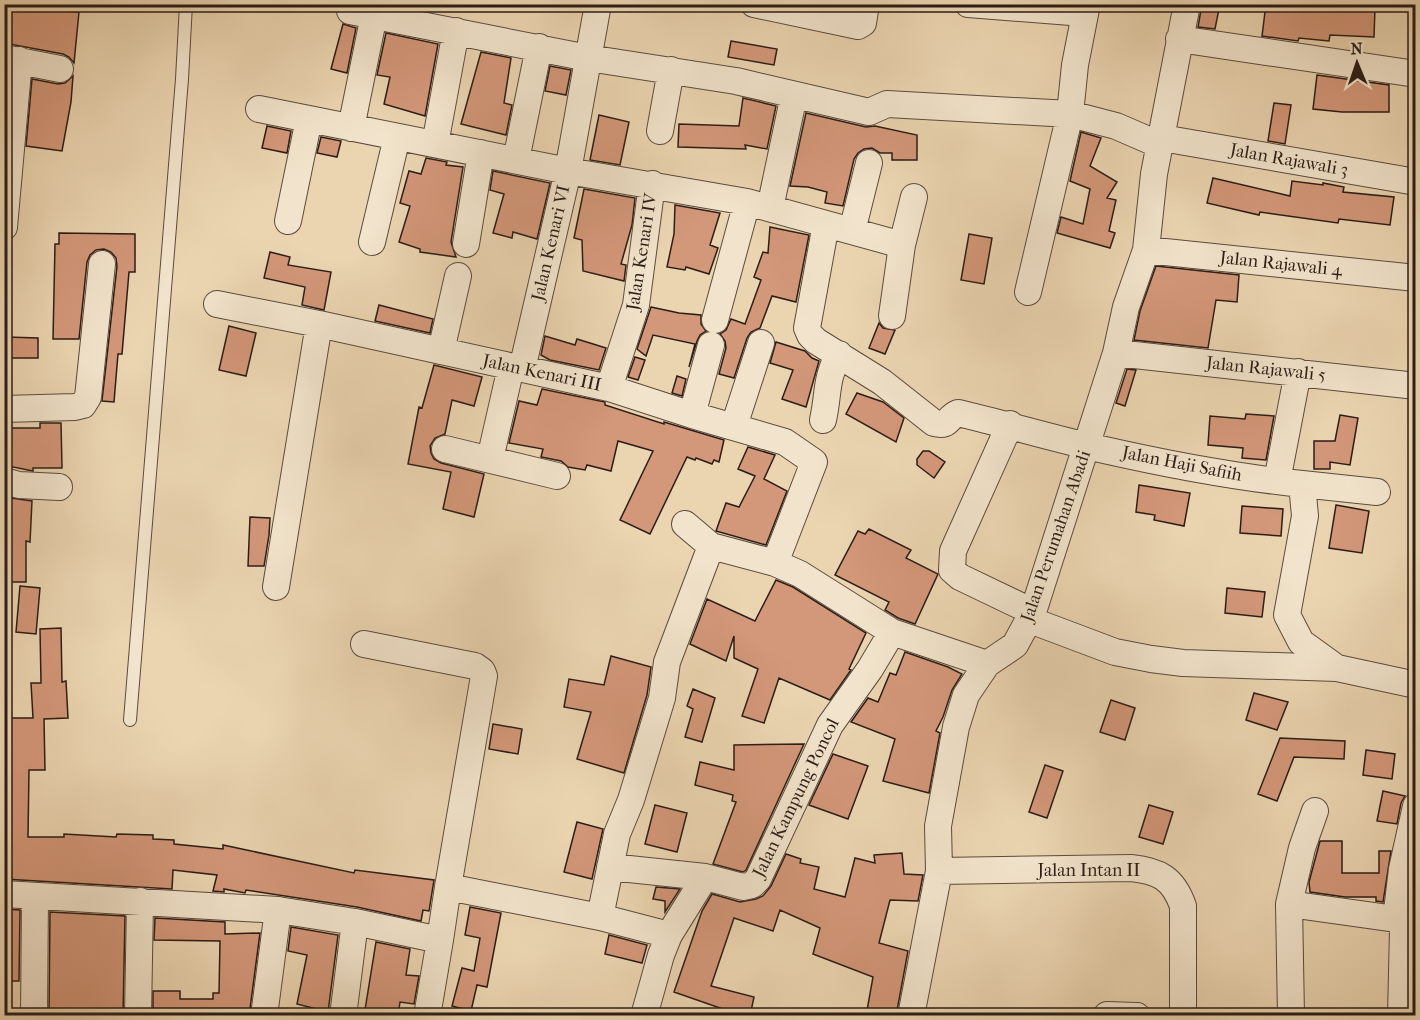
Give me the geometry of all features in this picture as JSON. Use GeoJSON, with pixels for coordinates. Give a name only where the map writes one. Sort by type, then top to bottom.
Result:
{"type":"FeatureCollection","features":[{"type":"Feature","properties":{"kind":"street","name":"Jalan Kenari VI"},"geometry":{"type":"LineString","coordinates":[[490,459],[516,368],[535,315],[568,171],[598,4]]}},
{"type":"Feature","properties":{"kind":"street"},"geometry":{"type":"LineString","coordinates":[[754,4],[858,26],[863,23],[866,4]]}},
{"type":"Feature","properties":{"kind":"street"},"geometry":{"type":"LineString","coordinates":[[968,4],[1085,9],[1070,114],[1028,292]]}},
{"type":"Feature","properties":{"kind":"street","name":"Jalan Perumahan Abadi"},"geometry":{"type":"LineString","coordinates":[[911,1016],[939,871],[938,826],[956,727],[966,695],[987,664],[1016,645],[1032,616],[1087,445],[1116,353],[1126,307],[1146,250],[1154,174],[1187,4]]}},
{"type":"Feature","properties":{"kind":"street","name":"Jalan Rajawali 3"},"geometry":{"type":"LineString","coordinates":[[351,128],[362,13],[588,58],[736,81],[869,112],[888,104],[1070,114],[1116,126],[1161,142],[1416,182]]}},
{"type":"Feature","properties":{"kind":"street"},"geometry":{"type":"LineString","coordinates":[[435,144],[456,31]]}},
{"type":"Feature","properties":{"kind":"street"},"geometry":{"type":"LineString","coordinates":[[1179,39],[1416,74]]}},
{"type":"Feature","properties":{"kind":"street"},"geometry":{"type":"LineString","coordinates":[[516,160],[539,47]]}},
{"type":"Feature","properties":{"kind":"street"},"geometry":{"type":"LineString","coordinates":[[4,227],[12,59],[60,69]]}},
{"type":"Feature","properties":{"kind":"street"},"geometry":{"type":"LineString","coordinates":[[660,131],[671,70]]}},
{"type":"Feature","properties":{"kind":"street"},"geometry":{"type":"LineString","coordinates":[[715,320],[758,205],[794,95]]}},
{"type":"Feature","properties":{"kind":"street"},"geometry":{"type":"LineString","coordinates":[[259,109],[568,171],[652,184],[758,205],[902,244]]}},
{"type":"Feature","properties":{"kind":"street"},"geometry":{"type":"LineString","coordinates":[[288,222],[309,119]]}},
{"type":"Feature","properties":{"kind":"street"},"geometry":{"type":"LineString","coordinates":[[372,242],[396,137]]}},
{"type":"Feature","properties":{"kind":"street"},"geometry":{"type":"LineString","coordinates":[[466,244],[481,153]]}},
{"type":"Feature","properties":{"kind":"street"},"geometry":{"type":"LineString","coordinates":[[852,231],[869,163]]}},
{"type":"Feature","properties":{"kind":"street","name":"Jalan Kenari IV"},"geometry":{"type":"LineString","coordinates":[[609,388],[636,305],[652,184]]}},
{"type":"Feature","properties":{"kind":"street"},"geometry":{"type":"LineString","coordinates":[[892,316],[902,244],[914,197]]}},
{"type":"Feature","properties":{"kind":"street"},"geometry":{"type":"LineString","coordinates":[[823,420],[830,369],[842,356],[816,341],[807,328],[826,224]]}},
{"type":"Feature","properties":{"kind":"street","name":"Jalan Rajawali 4"},"geometry":{"type":"LineString","coordinates":[[1146,250],[1416,278]]}},
{"type":"Feature","properties":{"kind":"street"},"geometry":{"type":"LineString","coordinates":[[4,409],[83,405],[88,397],[102,264]]}},
{"type":"Feature","properties":{"kind":"street"},"geometry":{"type":"LineString","coordinates":[[441,351],[458,276]]}},
{"type":"Feature","properties":{"kind":"street","name":"Jalan Kenari III"},"geometry":{"type":"LineString","coordinates":[[217,304],[319,324],[609,388],[785,442],[814,462],[775,563]]}},
{"type":"Feature","properties":{"kind":"street"},"geometry":{"type":"LineString","coordinates":[[276,587],[319,324]]}},
{"type":"Feature","properties":{"kind":"street"},"geometry":{"type":"LineString","coordinates":[[734,426],[761,343]]}},
{"type":"Feature","properties":{"kind":"street"},"geometry":{"type":"LineString","coordinates":[[692,415],[711,345]]}},
{"type":"Feature","properties":{"kind":"street","name":"Jalan Rajawali 5"},"geometry":{"type":"LineString","coordinates":[[1116,353],[1416,386]]}},
{"type":"Feature","properties":{"kind":"street","name":"Jalan Haji Safiih"},"geometry":{"type":"LineString","coordinates":[[842,356],[882,382],[934,423],[945,424],[958,413],[1010,424],[1087,445],[1218,473],[1377,492]]}},
{"type":"Feature","properties":{"kind":"street"},"geometry":{"type":"LineString","coordinates":[[1298,372],[1290,483],[1305,516],[1287,615],[1301,642],[1337,668]]}},
{"type":"Feature","properties":{"kind":"street"},"geometry":{"type":"LineString","coordinates":[[1010,424],[953,551],[952,570],[960,577],[1032,616],[1114,652],[1183,663],[1337,668],[1416,685]]}},
{"type":"Feature","properties":{"kind":"street"},"geometry":{"type":"LineString","coordinates":[[445,449],[557,476]]}},
{"type":"Feature","properties":{"kind":"street"},"geometry":{"type":"LineString","coordinates":[[4,481],[19,485],[59,487]]}},
{"type":"Feature","properties":{"kind":"street"},"geometry":{"type":"LineString","coordinates":[[685,524],[711,546],[775,563],[800,574],[892,632],[987,664]]}},
{"type":"Feature","properties":{"kind":"street"},"geometry":{"type":"LineString","coordinates":[[600,917],[617,834],[631,800],[662,698],[667,662],[711,546]]}},
{"type":"Feature","properties":{"kind":"street","name":"Jalan Kampung Poncol"},"geometry":{"type":"LineString","coordinates":[[610,867],[705,877],[743,887],[752,885],[758,879],[830,725],[870,669],[892,632]]}},
{"type":"Feature","properties":{"kind":"street"},"geometry":{"type":"LineString","coordinates":[[364,644],[476,666],[482,670],[484,676],[428,1016]]}},
{"type":"Feature","properties":{"kind":"street"},"geometry":{"type":"LineString","coordinates":[[1396,918],[1402,869],[1416,806]]}},
{"type":"Feature","properties":{"kind":"street"},"geometry":{"type":"LineString","coordinates":[[1291,1016],[1289,904],[1302,848],[1315,811]]}},
{"type":"Feature","properties":{"kind":"street","name":"Jalan Intan II"},"geometry":{"type":"LineString","coordinates":[[939,871],[1131,868],[1160,874],[1178,892],[1183,906],[1183,1016]]}},
{"type":"Feature","properties":{"kind":"street"},"geometry":{"type":"LineString","coordinates":[[644,1016],[669,935],[705,877]]}},
{"type":"Feature","properties":{"kind":"street"},"geometry":{"type":"LineString","coordinates":[[448,887],[600,917],[669,935]]}},
{"type":"Feature","properties":{"kind":"street"},"geometry":{"type":"LineString","coordinates":[[4,894],[278,910],[355,922],[440,940]]}},
{"type":"Feature","properties":{"kind":"street"},"geometry":{"type":"LineString","coordinates":[[34,896],[34,1016]]}},
{"type":"Feature","properties":{"kind":"street"},"geometry":{"type":"LineString","coordinates":[[138,1016],[140,901]]}},
{"type":"Feature","properties":{"kind":"street"},"geometry":{"type":"LineString","coordinates":[[1289,904],[1396,918],[1401,922],[1403,929],[1401,1016]]}},
{"type":"Feature","properties":{"kind":"street"},"geometry":{"type":"LineString","coordinates":[[264,1016],[278,910]]}},
{"type":"Feature","properties":{"kind":"street"},"geometry":{"type":"LineString","coordinates":[[343,1016],[355,922]]}},
{"type":"Feature","properties":{"kind":"street"},"geometry":{"type":"LineString","coordinates":[[1107,1014],[1137,1016]]}},
{"type":"Feature","properties":{"kind":"lane"},"geometry":{"type":"LineString","coordinates":[[130,720],[186,4]]}},
{"type":"Feature","properties":{"kind":"building"},"geometry":{"type":"Polygon","coordinates":[[[1202,4],[1220,4],[1215,29],[1198,27],[1202,4]]]}},
{"type":"Feature","properties":{"kind":"building"},"geometry":{"type":"Polygon","coordinates":[[[1266,4],[1334,4],[1333,6],[1375,8],[1374,37],[1330,35],[1329,41],[1299,38],[1298,41],[1262,36],[1266,4]]]}},
{"type":"Feature","properties":{"kind":"building"},"geometry":{"type":"Polygon","coordinates":[[[6,8],[79,12],[74,63],[63,54],[4,43],[6,8]]]}},
{"type":"Feature","properties":{"kind":"building"},"geometry":{"type":"Polygon","coordinates":[[[343,24],[356,28],[347,73],[331,69],[343,24]]]}},
{"type":"Feature","properties":{"kind":"building"},"geometry":{"type":"Polygon","coordinates":[[[386,33],[438,44],[425,116],[384,104],[390,77],[377,75],[386,33]]]}},
{"type":"Feature","properties":{"kind":"building"},"geometry":{"type":"Polygon","coordinates":[[[731,41],[777,49],[774,65],[728,57],[731,41]]]}},
{"type":"Feature","properties":{"kind":"building"},"geometry":{"type":"Polygon","coordinates":[[[481,52],[511,58],[504,103],[512,105],[506,135],[461,124],[481,52]]]}},
{"type":"Feature","properties":{"kind":"building"},"geometry":{"type":"Polygon","coordinates":[[[550,66],[571,70],[566,95],[545,91],[550,66]]]}},
{"type":"Feature","properties":{"kind":"building"},"geometry":{"type":"Polygon","coordinates":[[[1317,75],[1389,85],[1389,112],[1342,112],[1313,109],[1317,75]]]}},
{"type":"Feature","properties":{"kind":"building"},"geometry":{"type":"Polygon","coordinates":[[[73,76],[62,151],[26,146],[32,79],[58,84],[65,83],[73,76]]]}},
{"type":"Feature","properties":{"kind":"building"},"geometry":{"type":"Polygon","coordinates":[[[743,98],[776,106],[767,149],[745,145],[746,149],[678,147],[679,124],[739,126],[743,98]]]}},
{"type":"Feature","properties":{"kind":"building"},"geometry":{"type":"Polygon","coordinates":[[[1274,103],[1291,105],[1285,144],[1268,141],[1274,103]]]}},
{"type":"Feature","properties":{"kind":"building"},"geometry":{"type":"Polygon","coordinates":[[[806,113],[866,127],[875,126],[917,135],[917,160],[892,160],[892,153],[880,153],[872,148],[864,149],[854,159],[843,206],[825,203],[827,192],[808,187],[790,186],[806,113]]]}},
{"type":"Feature","properties":{"kind":"building"},"geometry":{"type":"Polygon","coordinates":[[[599,115],[629,122],[620,165],[590,160],[599,115]]]}},
{"type":"Feature","properties":{"kind":"building"},"geometry":{"type":"Polygon","coordinates":[[[267,126],[291,131],[287,153],[262,148],[267,126]]]}},
{"type":"Feature","properties":{"kind":"building"},"geometry":{"type":"Polygon","coordinates":[[[1081,132],[1101,138],[1090,166],[1117,182],[1107,198],[1116,200],[1109,231],[1115,233],[1110,248],[1057,233],[1061,217],[1083,224],[1090,189],[1070,181],[1081,132]]]}},
{"type":"Feature","properties":{"kind":"building"},"geometry":{"type":"Polygon","coordinates":[[[321,137],[341,141],[337,157],[317,153],[321,137]]]}},
{"type":"Feature","properties":{"kind":"building"},"geometry":{"type":"Polygon","coordinates":[[[426,158],[447,162],[446,165],[463,167],[451,242],[456,257],[420,252],[420,249],[399,242],[410,206],[400,203],[409,171],[421,174],[426,158]]]}},
{"type":"Feature","properties":{"kind":"building"},"geometry":{"type":"Polygon","coordinates":[[[493,171],[550,183],[537,239],[513,232],[512,238],[493,233],[504,194],[490,190],[493,171]]]}},
{"type":"Feature","properties":{"kind":"building"},"geometry":{"type":"Polygon","coordinates":[[[1213,178],[1290,196],[1292,181],[1344,187],[1343,192],[1394,197],[1390,225],[1339,219],[1338,223],[1260,212],[1259,215],[1207,203],[1213,178]]]}},
{"type":"Feature","properties":{"kind":"building"},"geometry":{"type":"Polygon","coordinates":[[[584,189],[635,198],[632,225],[621,264],[626,265],[624,281],[583,271],[582,240],[574,238],[584,189]]]}},
{"type":"Feature","properties":{"kind":"building"},"geometry":{"type":"Polygon","coordinates":[[[675,205],[720,213],[710,245],[718,248],[709,274],[686,267],[685,270],[667,267],[674,234],[675,205]]]}},
{"type":"Feature","properties":{"kind":"building"},"geometry":{"type":"Polygon","coordinates":[[[770,227],[809,235],[796,302],[772,296],[760,328],[751,332],[747,338],[734,378],[719,374],[726,348],[725,341],[720,334],[726,330],[731,319],[745,324],[761,280],[754,277],[763,252],[768,253],[770,227]]]}},
{"type":"Feature","properties":{"kind":"building"},"geometry":{"type":"Polygon","coordinates":[[[59,233],[135,234],[135,272],[129,272],[122,354],[118,354],[114,402],[102,401],[116,258],[104,249],[96,250],[90,255],[87,262],[79,339],[53,339],[55,244],[59,244],[59,233]]]}},
{"type":"Feature","properties":{"kind":"building"},"geometry":{"type":"Polygon","coordinates":[[[969,234],[992,238],[984,284],[961,280],[969,234]]]}},
{"type":"Feature","properties":{"kind":"building"},"geometry":{"type":"Polygon","coordinates":[[[270,252],[290,257],[288,265],[331,272],[324,310],[302,305],[305,287],[264,278],[270,252]]]}},
{"type":"Feature","properties":{"kind":"building"},"geometry":{"type":"Polygon","coordinates":[[[1156,266],[1239,275],[1237,302],[1216,300],[1208,348],[1134,340],[1140,311],[1156,266]]]}},
{"type":"Feature","properties":{"kind":"building"},"geometry":{"type":"Polygon","coordinates":[[[379,305],[433,319],[430,333],[375,321],[379,305]]]}},
{"type":"Feature","properties":{"kind":"building"},"geometry":{"type":"Polygon","coordinates":[[[651,307],[701,315],[701,324],[706,331],[697,341],[689,367],[695,344],[653,335],[646,356],[637,349],[651,307]]]}},
{"type":"Feature","properties":{"kind":"building"},"geometry":{"type":"Polygon","coordinates":[[[879,323],[883,328],[895,330],[885,354],[869,348],[879,323]]]}},
{"type":"Feature","properties":{"kind":"building"},"geometry":{"type":"Polygon","coordinates":[[[229,326],[256,333],[246,376],[219,370],[229,326]]]}},
{"type":"Feature","properties":{"kind":"building"},"geometry":{"type":"Polygon","coordinates":[[[545,336],[575,345],[577,339],[606,348],[599,370],[550,360],[541,355],[545,336]]]}},
{"type":"Feature","properties":{"kind":"building"},"geometry":{"type":"Polygon","coordinates":[[[6,337],[38,338],[38,358],[6,358],[6,337]]]}},
{"type":"Feature","properties":{"kind":"building"},"geometry":{"type":"Polygon","coordinates":[[[776,342],[805,351],[819,361],[806,407],[782,399],[793,370],[770,363],[776,342]]]}},
{"type":"Feature","properties":{"kind":"building"},"geometry":{"type":"Polygon","coordinates":[[[635,357],[645,360],[638,380],[628,377],[635,357]]]}},
{"type":"Feature","properties":{"kind":"building"},"geometry":{"type":"Polygon","coordinates":[[[434,365],[482,377],[474,406],[452,400],[445,434],[435,438],[430,446],[434,459],[441,463],[484,474],[474,517],[443,509],[451,472],[408,464],[419,407],[422,408],[434,365]]]}},
{"type":"Feature","properties":{"kind":"building"},"geometry":{"type":"Polygon","coordinates":[[[1127,369],[1136,370],[1125,406],[1116,403],[1127,369]]]}},
{"type":"Feature","properties":{"kind":"building"},"geometry":{"type":"Polygon","coordinates":[[[677,376],[686,379],[682,396],[672,393],[677,376]]]}},
{"type":"Feature","properties":{"kind":"building"},"geometry":{"type":"Polygon","coordinates":[[[542,389],[605,402],[605,405],[664,424],[664,422],[724,440],[719,462],[714,460],[712,464],[687,457],[650,534],[620,520],[653,451],[618,441],[611,471],[587,465],[585,470],[568,467],[561,461],[541,457],[543,449],[509,443],[519,401],[537,405],[542,389]]]}},
{"type":"Feature","properties":{"kind":"building"},"geometry":{"type":"Polygon","coordinates":[[[857,393],[883,402],[904,418],[896,442],[846,414],[857,393]]]}},
{"type":"Feature","properties":{"kind":"building"},"geometry":{"type":"Polygon","coordinates":[[[1246,414],[1274,416],[1266,460],[1242,458],[1243,448],[1208,445],[1210,416],[1245,419],[1246,414]]]}},
{"type":"Feature","properties":{"kind":"building"},"geometry":{"type":"Polygon","coordinates":[[[1340,415],[1358,418],[1350,465],[1330,462],[1330,469],[1314,469],[1314,441],[1335,441],[1340,415]]]}},
{"type":"Feature","properties":{"kind":"building"},"geometry":{"type":"Polygon","coordinates":[[[40,423],[61,423],[62,468],[33,468],[33,471],[8,466],[5,428],[40,428],[40,423]]]}},
{"type":"Feature","properties":{"kind":"building"},"geometry":{"type":"Polygon","coordinates":[[[748,447],[775,455],[764,479],[787,491],[766,545],[716,531],[726,503],[739,507],[755,476],[738,469],[748,447]]]}},
{"type":"Feature","properties":{"kind":"building"},"geometry":{"type":"Polygon","coordinates":[[[923,451],[929,451],[945,462],[934,478],[917,465],[917,459],[923,451]]]}},
{"type":"Feature","properties":{"kind":"building"},"geometry":{"type":"Polygon","coordinates":[[[1139,485],[1190,493],[1184,526],[1154,520],[1155,515],[1136,512],[1139,485]]]}},
{"type":"Feature","properties":{"kind":"building"},"geometry":{"type":"Polygon","coordinates":[[[4,497],[32,501],[30,542],[26,541],[26,582],[4,582],[4,497]]]}},
{"type":"Feature","properties":{"kind":"building"},"geometry":{"type":"Polygon","coordinates":[[[1336,505],[1369,511],[1362,553],[1329,548],[1336,505]]]}},
{"type":"Feature","properties":{"kind":"building"},"geometry":{"type":"Polygon","coordinates":[[[1242,506],[1283,509],[1281,536],[1240,533],[1242,506]]]}},
{"type":"Feature","properties":{"kind":"building"},"geometry":{"type":"Polygon","coordinates":[[[250,517],[270,518],[264,566],[248,566],[250,517]]]}},
{"type":"Feature","properties":{"kind":"building"},"geometry":{"type":"Polygon","coordinates":[[[869,529],[911,550],[906,558],[938,574],[915,624],[885,610],[889,602],[835,575],[858,531],[865,534],[869,529]]]}},
{"type":"Feature","properties":{"kind":"building"},"geometry":{"type":"Polygon","coordinates":[[[776,580],[793,587],[866,633],[849,669],[851,670],[830,700],[779,678],[764,723],[742,716],[758,669],[734,658],[734,636],[726,661],[690,644],[707,599],[755,621],[776,580]]]}},
{"type":"Feature","properties":{"kind":"building"},"geometry":{"type":"Polygon","coordinates":[[[20,586],[40,588],[36,634],[16,632],[20,586]]]}},
{"type":"Feature","properties":{"kind":"building"},"geometry":{"type":"Polygon","coordinates":[[[1227,588],[1265,592],[1262,617],[1225,613],[1227,588]]]}},
{"type":"Feature","properties":{"kind":"building"},"geometry":{"type":"Polygon","coordinates":[[[61,628],[62,682],[66,681],[68,718],[44,719],[45,770],[29,770],[28,837],[64,837],[64,834],[116,837],[117,834],[153,835],[153,839],[174,840],[174,844],[223,849],[223,845],[354,873],[355,870],[434,880],[429,911],[423,910],[421,921],[357,907],[246,890],[245,893],[224,889],[224,892],[213,891],[217,875],[173,870],[172,889],[4,879],[4,718],[33,718],[31,683],[41,683],[40,629],[61,628]]]}},
{"type":"Feature","properties":{"kind":"building"},"geometry":{"type":"Polygon","coordinates":[[[905,652],[962,674],[952,690],[936,731],[940,733],[929,793],[883,781],[895,739],[851,722],[868,698],[878,702],[890,673],[896,675],[905,652]]]}},
{"type":"Feature","properties":{"kind":"building"},"geometry":{"type":"Polygon","coordinates":[[[611,656],[651,667],[647,695],[624,773],[577,759],[591,712],[564,707],[569,679],[604,685],[611,656]]]}},
{"type":"Feature","properties":{"kind":"building"},"geometry":{"type":"Polygon","coordinates":[[[693,689],[715,698],[702,742],[685,737],[693,709],[687,706],[693,689]]]}},
{"type":"Feature","properties":{"kind":"building"},"geometry":{"type":"Polygon","coordinates":[[[1254,693],[1288,702],[1277,730],[1246,720],[1254,693]]]}},
{"type":"Feature","properties":{"kind":"building"},"geometry":{"type":"Polygon","coordinates":[[[1111,700],[1135,708],[1125,740],[1100,732],[1111,700]]]}},
{"type":"Feature","properties":{"kind":"building"},"geometry":{"type":"Polygon","coordinates":[[[493,724],[522,729],[518,754],[489,749],[493,724]]]}},
{"type":"Feature","properties":{"kind":"building"},"geometry":{"type":"Polygon","coordinates":[[[1280,738],[1345,741],[1344,759],[1294,757],[1277,801],[1258,794],[1280,738]]]}},
{"type":"Feature","properties":{"kind":"building"},"geometry":{"type":"Polygon","coordinates":[[[804,744],[746,870],[743,872],[713,864],[736,802],[732,801],[733,795],[695,785],[700,762],[734,770],[734,745],[804,744]]]}},
{"type":"Feature","properties":{"kind":"building"},"geometry":{"type":"Polygon","coordinates":[[[1366,750],[1395,754],[1392,779],[1363,775],[1366,750]]]}},
{"type":"Feature","properties":{"kind":"building"},"geometry":{"type":"Polygon","coordinates":[[[833,754],[868,766],[848,819],[809,805],[833,754]]]}},
{"type":"Feature","properties":{"kind":"building"},"geometry":{"type":"Polygon","coordinates":[[[1045,765],[1063,771],[1047,818],[1029,812],[1045,765]]]}},
{"type":"Feature","properties":{"kind":"building"},"geometry":{"type":"Polygon","coordinates":[[[1383,791],[1405,796],[1401,803],[1397,824],[1377,821],[1383,791]]]}},
{"type":"Feature","properties":{"kind":"building"},"geometry":{"type":"Polygon","coordinates":[[[655,805],[687,813],[677,852],[645,844],[655,805]]]}},
{"type":"Feature","properties":{"kind":"building"},"geometry":{"type":"Polygon","coordinates":[[[1149,805],[1173,812],[1163,844],[1139,837],[1149,805]]]}},
{"type":"Feature","properties":{"kind":"building"},"geometry":{"type":"Polygon","coordinates":[[[577,822],[603,829],[592,879],[564,872],[577,822]]]}},
{"type":"Feature","properties":{"kind":"building"},"geometry":{"type":"Polygon","coordinates":[[[1320,841],[1342,841],[1342,873],[1379,873],[1379,851],[1391,851],[1383,902],[1376,901],[1376,897],[1345,897],[1310,892],[1309,882],[1320,841]]]}},
{"type":"Feature","properties":{"kind":"building"},"geometry":{"type":"Polygon","coordinates":[[[902,853],[904,874],[923,875],[918,901],[890,900],[879,943],[908,951],[896,1016],[866,1016],[873,977],[813,954],[820,928],[780,910],[773,931],[734,918],[711,986],[754,997],[750,1016],[718,1016],[720,1008],[674,992],[702,911],[712,894],[740,902],[763,896],[771,886],[786,854],[801,859],[800,863],[819,867],[814,889],[845,897],[855,858],[875,863],[874,855],[902,853]]]}},
{"type":"Feature","properties":{"kind":"building"},"geometry":{"type":"Polygon","coordinates":[[[656,887],[680,889],[665,912],[665,901],[653,899],[656,887]]]}},
{"type":"Feature","properties":{"kind":"building"},"geometry":{"type":"Polygon","coordinates":[[[470,907],[501,913],[487,987],[477,985],[471,1011],[452,1006],[462,968],[474,971],[480,938],[465,935],[470,907]]]}},
{"type":"Feature","properties":{"kind":"building"},"geometry":{"type":"Polygon","coordinates":[[[4,909],[20,910],[19,981],[7,981],[6,954],[4,954],[4,909]]]}},
{"type":"Feature","properties":{"kind":"building"},"geometry":{"type":"Polygon","coordinates":[[[50,912],[125,916],[123,1016],[49,1016],[50,912]]]}},
{"type":"Feature","properties":{"kind":"building"},"geometry":{"type":"Polygon","coordinates":[[[155,918],[225,922],[225,934],[260,933],[249,1016],[153,1016],[153,991],[180,991],[180,999],[213,999],[213,993],[219,993],[220,941],[154,940],[155,918]]]}},
{"type":"Feature","properties":{"kind":"building"},"geometry":{"type":"Polygon","coordinates":[[[291,927],[338,935],[328,1012],[297,1004],[307,955],[288,951],[291,927]]]}},
{"type":"Feature","properties":{"kind":"building"},"geometry":{"type":"Polygon","coordinates":[[[609,935],[647,945],[642,963],[605,954],[609,935]]]}},
{"type":"Feature","properties":{"kind":"building"},"geometry":{"type":"Polygon","coordinates":[[[376,942],[410,949],[406,975],[419,976],[414,1004],[400,1002],[398,1016],[364,1016],[376,942]]]}}]}
